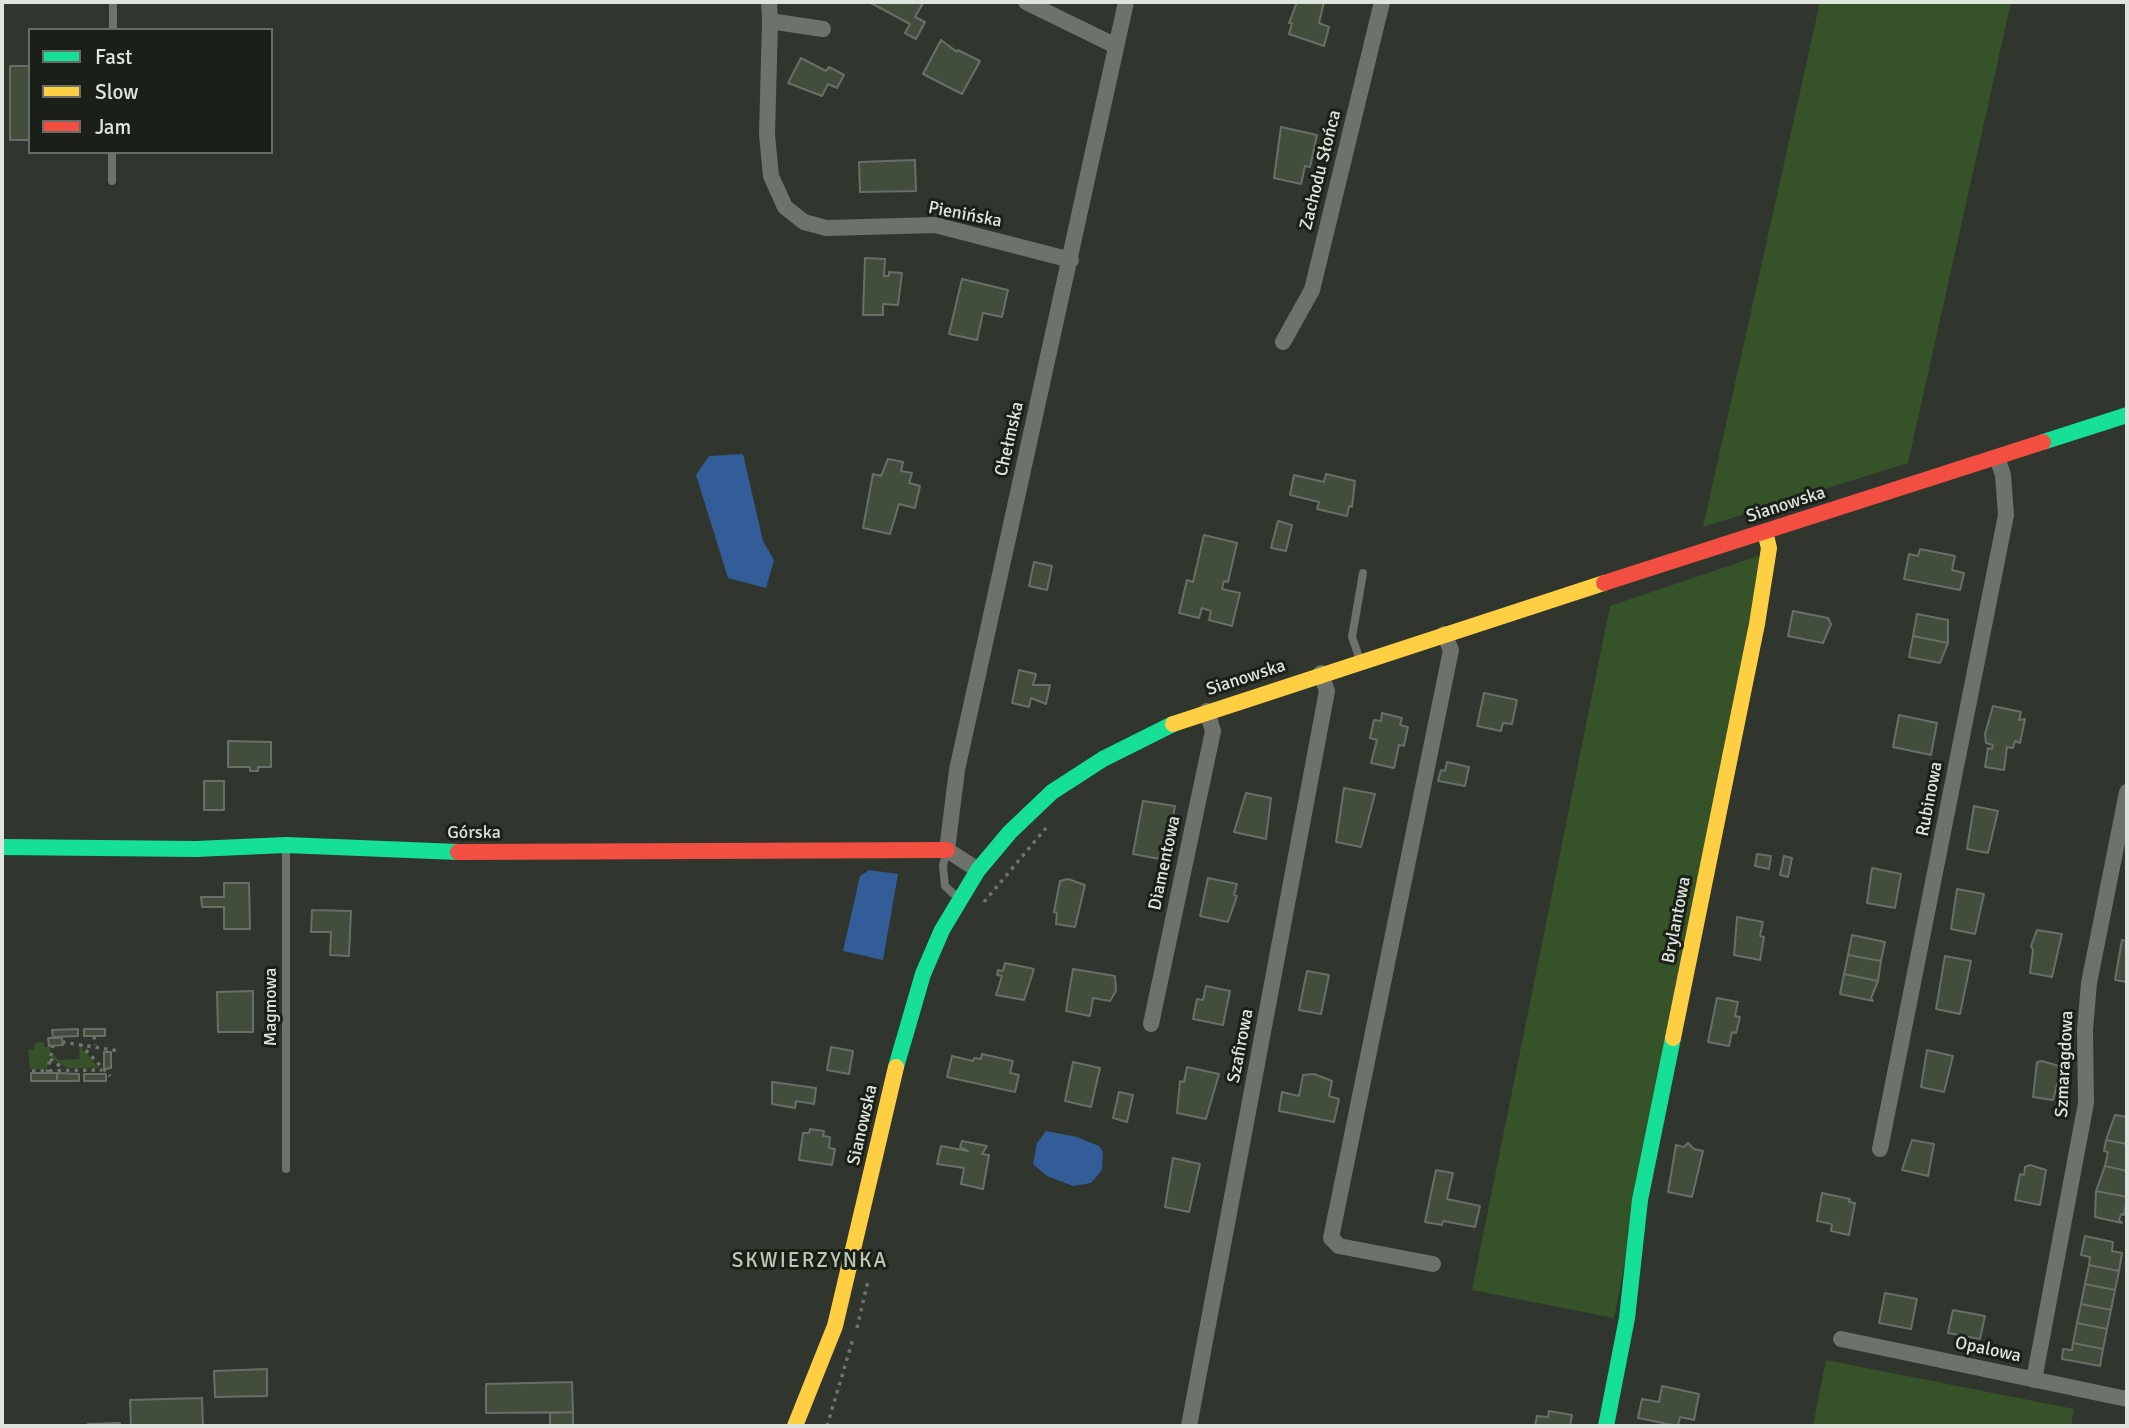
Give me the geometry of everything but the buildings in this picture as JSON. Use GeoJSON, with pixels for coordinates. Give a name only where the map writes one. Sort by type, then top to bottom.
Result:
{"type":"FeatureCollection","features":[{"type":"Feature","properties":{"kind":"street"},"geometry":{"type":"LineString","coordinates":[[769,2],[770,21],[823,29]]}},
{"type":"Feature","properties":{"kind":"street"},"geometry":{"type":"LineString","coordinates":[[1026,2],[1116,46]]}},
{"type":"Feature","properties":{"kind":"street","name":"Chełmska"},"geometry":{"type":"LineString","coordinates":[[947,850],[960,756],[1126,2]]}},
{"type":"Feature","properties":{"kind":"street","name":"Zachodu Słońca"},"geometry":{"type":"LineString","coordinates":[[1283,342],[1312,290],[1382,2]]}},
{"type":"Feature","properties":{"kind":"street","name":"Pienińska"},"geometry":{"type":"LineString","coordinates":[[770,21],[766,135],[771,176],[785,207],[804,222],[826,228],[935,225],[1071,260]]}},
{"type":"Feature","properties":{"kind":"street","name":"Sianowska"},"geometry":{"type":"LineString","coordinates":[[795,1426],[835,1326],[907,1022],[932,952],[978,870],[1010,832],[1052,792],[1114,753],[1160,729],[1207,711],[2127,415]]}},
{"type":"Feature","properties":{"kind":"street","name":"Rubinowa"},"geometry":{"type":"LineString","coordinates":[[1880,1149],[2006,515],[2003,475],[1997,457]]}},
{"type":"Feature","properties":{"kind":"street","name":"Brylantowa"},"geometry":{"type":"LineString","coordinates":[[1606,1426],[1627,1318],[1640,1200],[1757,624],[1769,548],[1765,532]]}},
{"type":"Feature","properties":{"kind":"street"},"geometry":{"type":"LineString","coordinates":[[1433,1265],[1339,1246],[1331,1238],[1451,650],[1444,634]]}},
{"type":"Feature","properties":{"kind":"street","name":"Szafirowa"},"geometry":{"type":"LineString","coordinates":[[1189,1426],[1327,691],[1321,673]]}},
{"type":"Feature","properties":{"kind":"street","name":"Diamentowa"},"geometry":{"type":"LineString","coordinates":[[1151,1024],[1213,731],[1207,711]]}},
{"type":"Feature","properties":{"kind":"street","name":"Szmaragdowa"},"geometry":{"type":"LineString","coordinates":[[2034,1380],[2086,1104],[2085,1030],[2089,983],[2127,792]]}},
{"type":"Feature","properties":{"kind":"street","name":"Górska"},"geometry":{"type":"LineString","coordinates":[[2,847],[196,849],[286,845],[426,852],[947,850]]}},
{"type":"Feature","properties":{"kind":"street"},"geometry":{"type":"LineString","coordinates":[[947,850],[978,870]]}},
{"type":"Feature","properties":{"kind":"street","name":"Opalowa"},"geometry":{"type":"LineString","coordinates":[[1841,1339],[2127,1399]]}},
{"type":"Feature","properties":{"kind":"lane"},"geometry":{"type":"LineString","coordinates":[[113,2],[113,28]]}},
{"type":"Feature","properties":{"kind":"lane"},"geometry":{"type":"LineString","coordinates":[[112,154],[112,181]]}},
{"type":"Feature","properties":{"kind":"lane"},"geometry":{"type":"LineString","coordinates":[[1360,660],[1352,637],[1363,573]]}},
{"type":"Feature","properties":{"kind":"lane","name":"Magmowa"},"geometry":{"type":"LineString","coordinates":[[286,845],[286,1169]]}},
{"type":"Feature","properties":{"kind":"lane"},"geometry":{"type":"LineString","coordinates":[[947,850],[943,866],[945,886],[960,900]]}},
{"type":"Feature","properties":{"kind":"path"},"geometry":{"type":"LineString","coordinates":[[982,906],[1054,820]]}},
{"type":"Feature","properties":{"kind":"path"},"geometry":{"type":"LineString","coordinates":[[94,1036],[95,1045]]}},
{"type":"Feature","properties":{"kind":"path"},"geometry":{"type":"LineString","coordinates":[[62,1042],[78,1042],[119,1051]]}},
{"type":"Feature","properties":{"kind":"path"},"geometry":{"type":"LineString","coordinates":[[78,1042],[110,1076]]}},
{"type":"Feature","properties":{"kind":"path"},"geometry":{"type":"LineString","coordinates":[[48,1072],[53,1046]]}},
{"type":"Feature","properties":{"kind":"path"},"geometry":{"type":"LineString","coordinates":[[50,1059],[65,1070]]}},
{"type":"Feature","properties":{"kind":"path"},"geometry":{"type":"LineString","coordinates":[[32,1071],[102,1070]]}},
{"type":"Feature","properties":{"kind":"path"},"geometry":{"type":"LineString","coordinates":[[827,1426],[860,1318],[869,1278]]}},
{"type":"Feature","properties":{"kind":"green space"},"geometry":{"type":"Polygon","coordinates":[[[1820,2],[2011,2],[1908,463],[1703,527],[1820,2]]]}},
{"type":"Feature","properties":{"kind":"green space"},"geometry":{"type":"Polygon","coordinates":[[[1758,556],[1764,563],[1614,1318],[1472,1290],[1610,606],[1758,556]]]}},
{"type":"Feature","properties":{"kind":"green space"},"geometry":{"type":"Polygon","coordinates":[[[43,1042],[45,1047],[51,1047],[47,1069],[30,1069],[28,1050],[34,1050],[35,1043],[43,1042]]]}},
{"type":"Feature","properties":{"kind":"green space"},"geometry":{"type":"Polygon","coordinates":[[[80,1046],[99,1068],[67,1068],[52,1059],[53,1053],[58,1060],[79,1059],[80,1046]]]}},
{"type":"Feature","properties":{"kind":"green space"},"geometry":{"type":"Polygon","coordinates":[[[1826,1360],[2074,1409],[2071,1426],[1813,1426],[1826,1360]]]}},
{"type":"Feature","properties":{"kind":"water"},"geometry":{"type":"Polygon","coordinates":[[[743,454],[763,541],[774,560],[766,588],[728,578],[696,475],[709,456],[743,454]]]}},
{"type":"Feature","properties":{"kind":"water"},"geometry":{"type":"Polygon","coordinates":[[[869,870],[898,874],[883,960],[843,951],[860,876],[869,870]]]}},
{"type":"Feature","properties":{"kind":"water"},"geometry":{"type":"Polygon","coordinates":[[[1046,1131],[1077,1137],[1099,1146],[1103,1152],[1102,1170],[1091,1183],[1073,1186],[1047,1176],[1033,1164],[1037,1143],[1046,1131]]]}},
{"type":"Feature","properties":{"kind":"traffic: fast"},"geometry":{"type":"LineString","coordinates":[[2043,442],[2127,415]]}},
{"type":"Feature","properties":{"kind":"traffic: fast"},"geometry":{"type":"LineString","coordinates":[[896,1067],[923,974],[942,930],[978,870],[1010,832],[1052,792],[1103,759],[1173,724]]}},
{"type":"Feature","properties":{"kind":"traffic: fast"},"geometry":{"type":"LineString","coordinates":[[2,847],[196,849],[286,845],[458,852]]}},
{"type":"Feature","properties":{"kind":"traffic: fast"},"geometry":{"type":"LineString","coordinates":[[1606,1426],[1627,1318],[1640,1200],[1673,1038]]}},
{"type":"Feature","properties":{"kind":"traffic: slow"},"geometry":{"type":"LineString","coordinates":[[1673,1038],[1757,624],[1769,548],[1765,532]]}},
{"type":"Feature","properties":{"kind":"traffic: slow"},"geometry":{"type":"LineString","coordinates":[[1173,724],[1604,583]]}},
{"type":"Feature","properties":{"kind":"traffic: slow"},"geometry":{"type":"LineString","coordinates":[[795,1426],[835,1326],[896,1067]]}},
{"type":"Feature","properties":{"kind":"traffic: jam"},"geometry":{"type":"LineString","coordinates":[[1604,583],[2043,442]]}},
{"type":"Feature","properties":{"kind":"traffic: jam"},"geometry":{"type":"LineString","coordinates":[[458,852],[947,850]]}},
{"type":"Feature","properties":{"kind":"district","name":"SKWIERZYNKA"},"geometry":{"type":"Point","coordinates":[810,1261]}}]}
